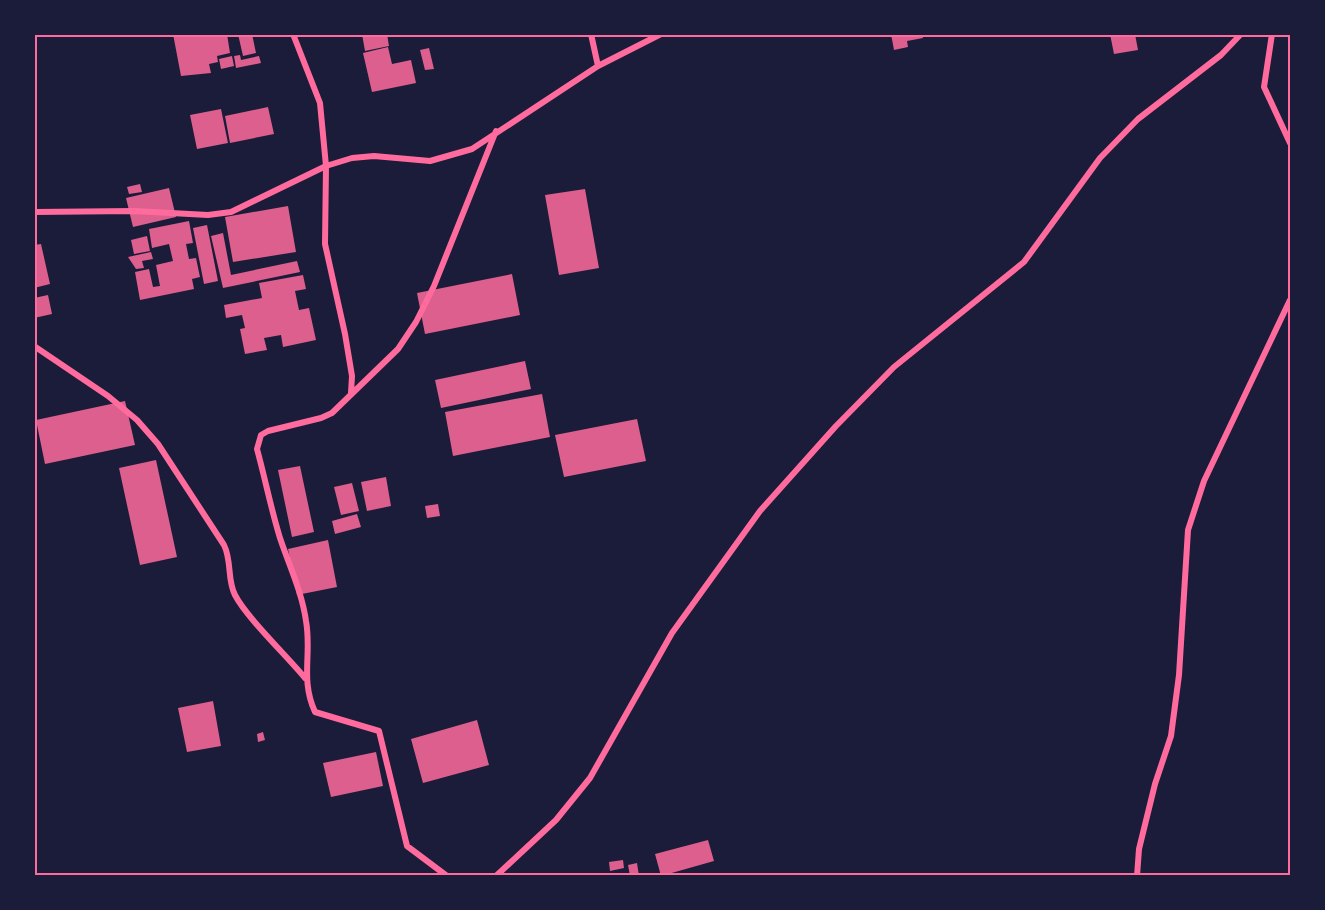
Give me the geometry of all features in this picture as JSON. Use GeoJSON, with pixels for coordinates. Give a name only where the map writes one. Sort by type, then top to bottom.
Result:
{"type":"FeatureCollection","features":[{"type":"Feature","properties":{"kind":"street"},"geometry":{"type":"LineString","coordinates":[[294,34],[320,103],[326,166],[325,244],[345,334],[352,376],[351,393]]}},
{"type":"Feature","properties":{"kind":"street"},"geometry":{"type":"LineString","coordinates":[[591,34],[598,66]]}},
{"type":"Feature","properties":{"kind":"street"},"geometry":{"type":"LineString","coordinates":[[34,212],[134,211],[208,215],[231,212],[326,166],[352,158],[374,156],[430,161],[472,149],[496,131],[598,66],[661,34]]}},
{"type":"Feature","properties":{"kind":"street"},"geometry":{"type":"LineString","coordinates":[[496,876],[556,820],[590,777],[672,633],[760,511],[828,434],[894,367],[1024,262],[1100,158],[1138,119],[1221,55],[1241,34]]}},
{"type":"Feature","properties":{"kind":"street"},"geometry":{"type":"LineString","coordinates":[[1272,34],[1264,87],[1290,143]]}},
{"type":"Feature","properties":{"kind":"street"},"geometry":{"type":"LineString","coordinates":[[447,876],[407,846],[379,731],[315,712],[305,678],[307,622],[292,569],[280,539],[257,449],[258,441],[268,431],[332,413],[398,349],[416,322],[435,286],[496,131]]}},
{"type":"Feature","properties":{"kind":"street"},"geometry":{"type":"LineString","coordinates":[[1137,876],[1139,849],[1152,795],[1171,736],[1179,675],[1188,530],[1204,481],[1290,300]]}},
{"type":"Feature","properties":{"kind":"street"},"geometry":{"type":"LineString","coordinates":[[34,346],[108,396],[137,420],[158,444],[224,545],[230,561],[232,585],[239,601],[305,678]]}},
{"type":"Feature","properties":{"kind":"building"},"geometry":{"type":"Polygon","coordinates":[[[173,34],[227,34],[230,53],[217,56],[218,62],[209,64],[211,73],[181,76],[173,34]]]}},
{"type":"Feature","properties":{"kind":"building"},"geometry":{"type":"Polygon","coordinates":[[[238,34],[252,34],[256,53],[243,56],[238,34]]]}},
{"type":"Feature","properties":{"kind":"building"},"geometry":{"type":"Polygon","coordinates":[[[362,34],[387,34],[389,46],[365,51],[362,34]]]}},
{"type":"Feature","properties":{"kind":"building"},"geometry":{"type":"Polygon","coordinates":[[[891,34],[922,34],[923,38],[907,41],[908,47],[894,50],[891,34]]]}},
{"type":"Feature","properties":{"kind":"building"},"geometry":{"type":"Polygon","coordinates":[[[1110,34],[1135,34],[1138,50],[1114,54],[1110,34]]]}},
{"type":"Feature","properties":{"kind":"building"},"geometry":{"type":"Polygon","coordinates":[[[388,47],[392,64],[411,60],[416,83],[372,92],[363,53],[388,47]]]}},
{"type":"Feature","properties":{"kind":"building"},"geometry":{"type":"Polygon","coordinates":[[[429,48],[434,69],[425,70],[420,50],[429,48]]]}},
{"type":"Feature","properties":{"kind":"building"},"geometry":{"type":"Polygon","coordinates":[[[240,55],[241,60],[259,56],[261,63],[236,68],[234,56],[240,55]]]}},
{"type":"Feature","properties":{"kind":"building"},"geometry":{"type":"Polygon","coordinates":[[[232,56],[234,66],[221,69],[219,59],[232,56]]]}},
{"type":"Feature","properties":{"kind":"building"},"geometry":{"type":"Polygon","coordinates":[[[268,107],[274,134],[230,143],[225,116],[268,107]]]}},
{"type":"Feature","properties":{"kind":"building"},"geometry":{"type":"Polygon","coordinates":[[[221,109],[228,143],[197,149],[190,115],[221,109]]]}},
{"type":"Feature","properties":{"kind":"building"},"geometry":{"type":"Polygon","coordinates":[[[140,184],[142,192],[129,194],[127,187],[140,184]]]}},
{"type":"Feature","properties":{"kind":"building"},"geometry":{"type":"Polygon","coordinates":[[[169,188],[176,217],[133,227],[126,198],[169,188]]]}},
{"type":"Feature","properties":{"kind":"building"},"geometry":{"type":"Polygon","coordinates":[[[585,189],[599,268],[559,275],[545,195],[585,189]]]}},
{"type":"Feature","properties":{"kind":"building"},"geometry":{"type":"Polygon","coordinates":[[[288,206],[296,252],[233,262],[225,217],[288,206]]]}},
{"type":"Feature","properties":{"kind":"building"},"geometry":{"type":"Polygon","coordinates":[[[189,221],[193,243],[186,244],[189,259],[196,258],[200,277],[192,279],[194,289],[140,300],[135,272],[149,269],[153,287],[160,286],[156,265],[173,261],[169,244],[152,248],[149,229],[189,221]]]}},
{"type":"Feature","properties":{"kind":"building"},"geometry":{"type":"Polygon","coordinates":[[[207,225],[218,281],[204,284],[193,228],[207,225]]]}},
{"type":"Feature","properties":{"kind":"building"},"geometry":{"type":"Polygon","coordinates":[[[223,233],[231,275],[297,261],[300,272],[223,288],[211,236],[223,233]]]}},
{"type":"Feature","properties":{"kind":"building"},"geometry":{"type":"Polygon","coordinates":[[[147,236],[150,251],[134,254],[131,240],[147,236]]]}},
{"type":"Feature","properties":{"kind":"building"},"geometry":{"type":"Polygon","coordinates":[[[41,244],[50,284],[34,288],[34,245],[41,244]]]}},
{"type":"Feature","properties":{"kind":"building"},"geometry":{"type":"Polygon","coordinates":[[[151,252],[153,259],[142,261],[144,268],[136,269],[128,257],[151,252]]]}},
{"type":"Feature","properties":{"kind":"building"},"geometry":{"type":"Polygon","coordinates":[[[512,274],[520,315],[425,334],[417,293],[512,274]]]}},
{"type":"Feature","properties":{"kind":"building"},"geometry":{"type":"Polygon","coordinates":[[[303,275],[306,289],[295,291],[299,310],[309,308],[316,340],[283,347],[281,335],[264,338],[267,350],[245,354],[240,329],[245,328],[242,315],[226,318],[224,305],[262,298],[259,283],[303,275]]]}},
{"type":"Feature","properties":{"kind":"building"},"geometry":{"type":"Polygon","coordinates":[[[48,295],[52,314],[34,318],[34,298],[48,295]]]}},
{"type":"Feature","properties":{"kind":"building"},"geometry":{"type":"Polygon","coordinates":[[[525,361],[531,389],[441,408],[435,380],[525,361]]]}},
{"type":"Feature","properties":{"kind":"building"},"geometry":{"type":"Polygon","coordinates":[[[542,394],[550,437],[453,456],[445,412],[542,394]]]}},
{"type":"Feature","properties":{"kind":"building"},"geometry":{"type":"Polygon","coordinates":[[[125,401],[135,445],[45,464],[36,420],[125,401]]]}},
{"type":"Feature","properties":{"kind":"building"},"geometry":{"type":"Polygon","coordinates":[[[637,419],[646,461],[564,477],[555,435],[637,419]]]}},
{"type":"Feature","properties":{"kind":"building"},"geometry":{"type":"Polygon","coordinates":[[[156,460],[177,557],[140,565],[119,468],[156,460]]]}},
{"type":"Feature","properties":{"kind":"building"},"geometry":{"type":"Polygon","coordinates":[[[300,466],[314,532],[292,537],[278,470],[300,466]]]}},
{"type":"Feature","properties":{"kind":"building"},"geometry":{"type":"Polygon","coordinates":[[[386,477],[391,506],[367,511],[361,482],[386,477]]]}},
{"type":"Feature","properties":{"kind":"building"},"geometry":{"type":"Polygon","coordinates":[[[352,483],[359,511],[341,515],[334,487],[352,483]]]}},
{"type":"Feature","properties":{"kind":"building"},"geometry":{"type":"Polygon","coordinates":[[[438,504],[440,516],[427,518],[425,506],[438,504]]]}},
{"type":"Feature","properties":{"kind":"building"},"geometry":{"type":"Polygon","coordinates":[[[357,514],[361,527],[335,534],[332,521],[357,514]]]}},
{"type":"Feature","properties":{"kind":"building"},"geometry":{"type":"Polygon","coordinates":[[[328,540],[337,587],[297,595],[288,549],[328,540]]]}},
{"type":"Feature","properties":{"kind":"building"},"geometry":{"type":"Polygon","coordinates":[[[213,701],[221,746],[187,752],[178,708],[213,701]]]}},
{"type":"Feature","properties":{"kind":"building"},"geometry":{"type":"Polygon","coordinates":[[[477,720],[489,765],[423,783],[411,739],[477,720]]]}},
{"type":"Feature","properties":{"kind":"building"},"geometry":{"type":"Polygon","coordinates":[[[263,732],[265,740],[258,742],[257,734],[263,732]]]}},
{"type":"Feature","properties":{"kind":"building"},"geometry":{"type":"Polygon","coordinates":[[[376,752],[383,786],[331,797],[323,763],[376,752]]]}},
{"type":"Feature","properties":{"kind":"building"},"geometry":{"type":"Polygon","coordinates":[[[708,840],[714,861],[661,876],[655,854],[708,840]]]}},
{"type":"Feature","properties":{"kind":"building"},"geometry":{"type":"Polygon","coordinates":[[[623,860],[624,868],[610,871],[609,862],[623,860]]]}},
{"type":"Feature","properties":{"kind":"building"},"geometry":{"type":"Polygon","coordinates":[[[637,863],[639,876],[630,876],[628,865],[637,863]]]}}]}
